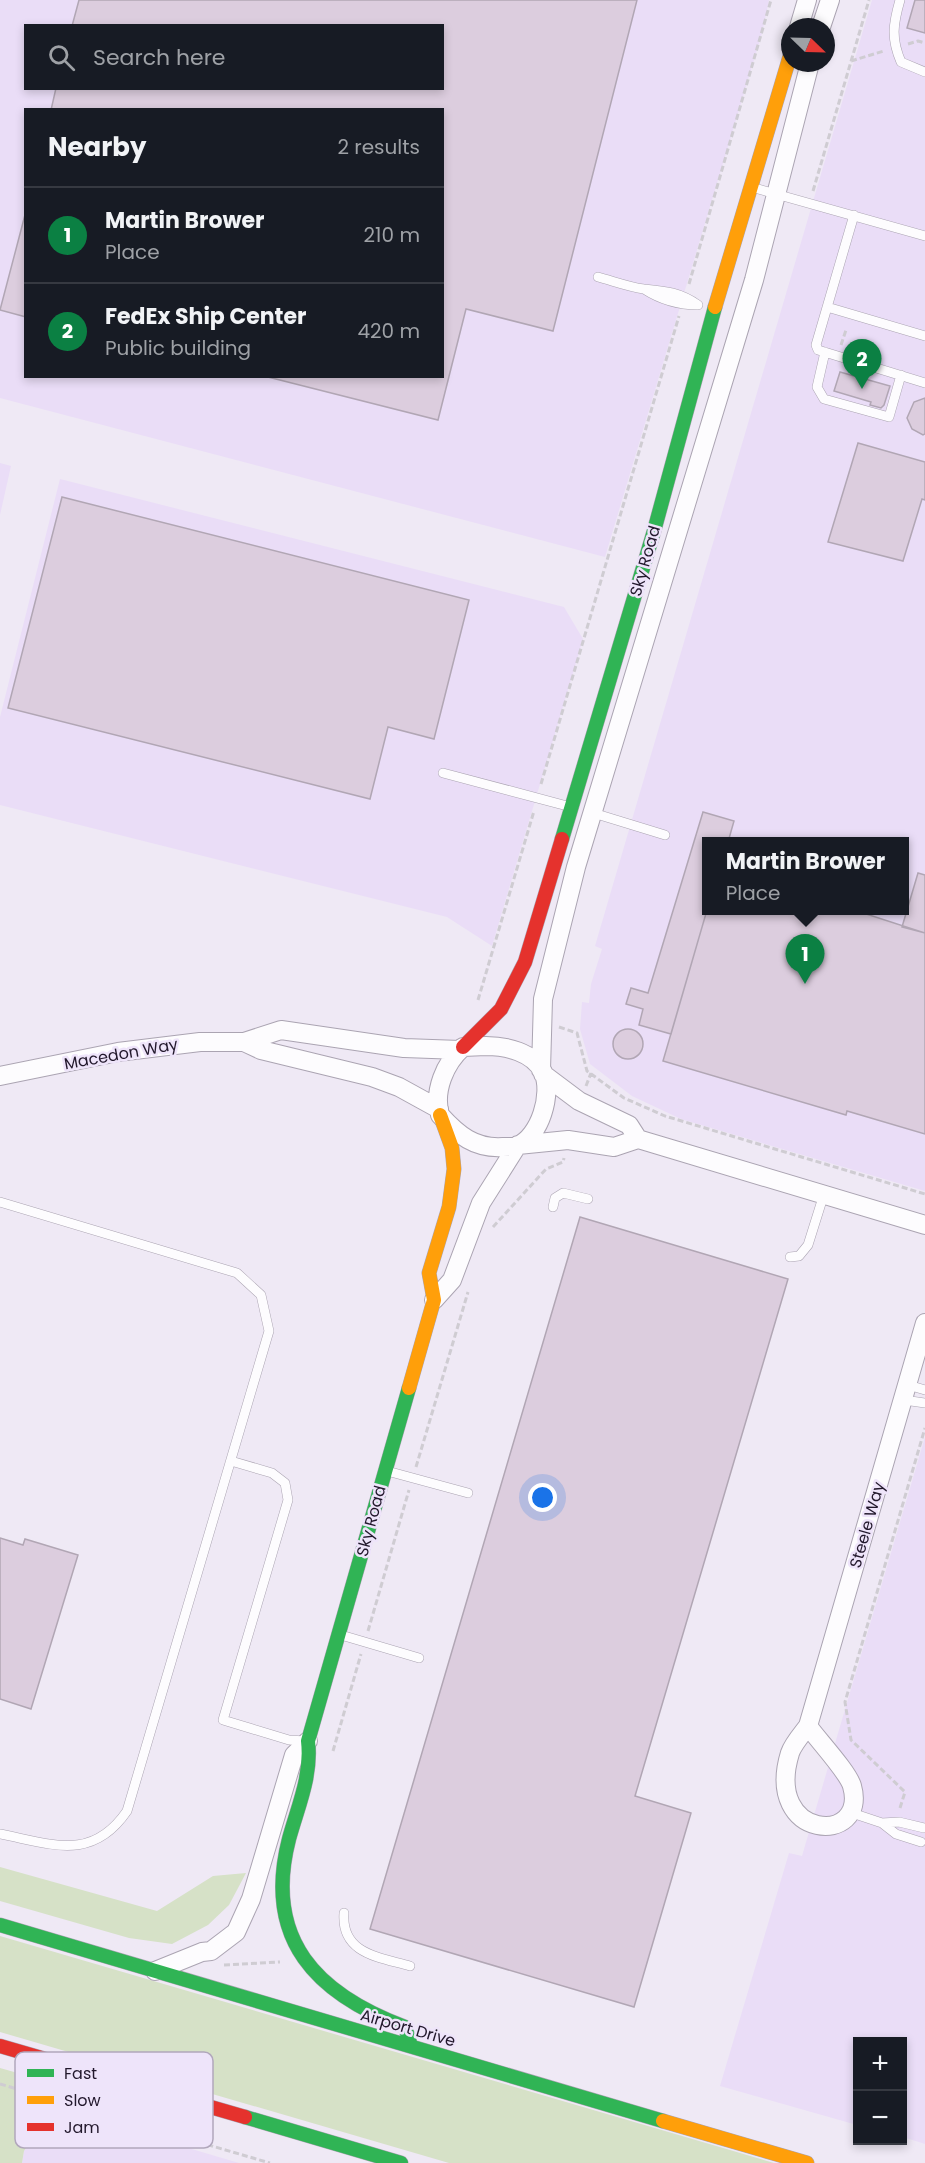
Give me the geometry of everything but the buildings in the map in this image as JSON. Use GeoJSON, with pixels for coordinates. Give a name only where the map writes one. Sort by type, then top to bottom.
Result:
{"type":"FeatureCollection","features":[{"type":"Feature","properties":{"kind":"street"},"geometry":{"type":"LineString","coordinates":[[802,18],[807,0]]}},
{"type":"Feature","properties":{"kind":"street"},"geometry":{"type":"LineString","coordinates":[[824,18],[830,0]]}},
{"type":"Feature","properties":{"kind":"street","name":"Sky Road"},"geometry":{"type":"LineString","coordinates":[[461,1048],[501,1009],[516,984],[539,918],[654,531],[713,310],[785,72]]}},
{"type":"Feature","properties":{"kind":"street","name":"Sky Road"},"geometry":{"type":"LineString","coordinates":[[542,1072],[543,999],[592,812],[754,280],[808,72]]}},
{"type":"Feature","properties":{"kind":"street","name":"Macedon Way"},"geometry":{"type":"LineString","coordinates":[[0,1076],[155,1046],[244,1041],[264,1033],[281,1030],[404,1048],[461,1048]]}},
{"type":"Feature","properties":{"kind":"street","name":"Macedon Way"},"geometry":{"type":"LineString","coordinates":[[244,1041],[261,1050],[399,1087],[440,1112]]}},
{"type":"Feature","properties":{"kind":"street"},"geometry":{"type":"LineString","coordinates":[[638,1139],[629,1125],[579,1101],[527,1057],[503,1046],[461,1048],[453,1057],[443,1076],[438,1097],[440,1112],[453,1130],[475,1144],[487,1147],[518,1146],[568,1140],[614,1147],[638,1139],[925,1224]]}},
{"type":"Feature","properties":{"kind":"street"},"geometry":{"type":"LineString","coordinates":[[518,1146],[528,1137],[540,1119],[545,1096],[542,1072]]}},
{"type":"Feature","properties":{"kind":"street","name":"Sky Road"},"geometry":{"type":"LineString","coordinates":[[434,1300],[429,1273],[448,1207],[454,1169],[452,1148],[440,1112]]}},
{"type":"Feature","properties":{"kind":"street","name":"Sky Road"},"geometry":{"type":"LineString","coordinates":[[411,2046],[405,2027],[364,2011],[342,1998],[322,1981],[300,1952],[286,1916],[282,1898],[282,1869],[311,1761],[308,1741],[434,1300],[452,1280],[481,1203],[518,1146]]}},
{"type":"Feature","properties":{"kind":"street","name":"Steele Way"},"geometry":{"type":"LineString","coordinates":[[849,1812],[833,1826],[820,1828],[806,1822],[794,1811],[788,1797],[786,1778],[790,1752],[808,1726],[912,1391],[925,1323]]}},
{"type":"Feature","properties":{"kind":"street"},"geometry":{"type":"LineString","coordinates":[[808,1726],[852,1785],[853,1797],[849,1812]]}},
{"type":"Feature","properties":{"kind":"street","name":"Sky Road"},"geometry":{"type":"LineString","coordinates":[[155,1971],[202,1952],[212,1951],[236,1932],[245,1918],[294,1755],[308,1741]]}},
{"type":"Feature","properties":{"kind":"street","name":"Airport Drive"},"geometry":{"type":"LineString","coordinates":[[0,1925],[807,2163]]}},
{"type":"Feature","properties":{"kind":"street"},"geometry":{"type":"LineString","coordinates":[[0,2046],[21,2052]]}},
{"type":"Feature","properties":{"kind":"street"},"geometry":{"type":"LineString","coordinates":[[213,2108],[401,2163]]}},
{"type":"Feature","properties":{"kind":"lane"},"geometry":{"type":"LineString","coordinates":[[900,0],[892,34],[895,48],[901,62],[925,72]]}},
{"type":"Feature","properties":{"kind":"lane"},"geometry":{"type":"LineString","coordinates":[[750,187],[925,236]]}},
{"type":"Feature","properties":{"kind":"lane"},"geometry":{"type":"LineString","coordinates":[[854,215],[816,345],[818,350],[925,383]]}},
{"type":"Feature","properties":{"kind":"lane"},"geometry":{"type":"LineString","coordinates":[[598,277],[644,289],[660,288],[677,293],[698,305],[713,310]]}},
{"type":"Feature","properties":{"kind":"lane"},"geometry":{"type":"LineString","coordinates":[[827,307],[925,336]]}},
{"type":"Feature","properties":{"kind":"lane"},"geometry":{"type":"LineString","coordinates":[[825,352],[817,387],[824,399],[889,417],[901,375]]}},
{"type":"Feature","properties":{"kind":"lane"},"geometry":{"type":"LineString","coordinates":[[443,773],[592,812],[665,835]]}},
{"type":"Feature","properties":{"kind":"lane"},"geometry":{"type":"LineString","coordinates":[[553,1208],[555,1198],[563,1193],[588,1199]]}},
{"type":"Feature","properties":{"kind":"lane"},"geometry":{"type":"LineString","coordinates":[[790,1257],[799,1256],[808,1245],[824,1194]]}},
{"type":"Feature","properties":{"kind":"lane"},"geometry":{"type":"LineString","coordinates":[[0,1202],[237,1273],[251,1282],[261,1295],[269,1331],[127,1811],[116,1826],[102,1838],[86,1845],[68,1847],[0,1834]]}},
{"type":"Feature","properties":{"kind":"lane"},"geometry":{"type":"LineString","coordinates":[[912,1391],[925,1403]]}},
{"type":"Feature","properties":{"kind":"lane"},"geometry":{"type":"LineString","coordinates":[[231,1461],[272,1473],[285,1483],[288,1500],[223,1720],[289,1740],[308,1741]]}},
{"type":"Feature","properties":{"kind":"lane"},"geometry":{"type":"LineString","coordinates":[[384,1470],[468,1493]]}},
{"type":"Feature","properties":{"kind":"lane"},"geometry":{"type":"LineString","coordinates":[[339,1634],[419,1658]]}},
{"type":"Feature","properties":{"kind":"lane"},"geometry":{"type":"LineString","coordinates":[[849,1812],[882,1823],[896,1834],[921,1842]]}},
{"type":"Feature","properties":{"kind":"lane"},"geometry":{"type":"LineString","coordinates":[[882,1823],[896,1822],[924,1828]]}},
{"type":"Feature","properties":{"kind":"lane"},"geometry":{"type":"LineString","coordinates":[[344,1913],[346,1935],[352,1943],[368,1953],[410,1966]]}},
{"type":"Feature","properties":{"kind":"path"},"geometry":{"type":"LineString","coordinates":[[809,203],[869,0]]}},
{"type":"Feature","properties":{"kind":"path"},"geometry":{"type":"LineString","coordinates":[[579,1101],[591,1073]]}},
{"type":"Feature","properties":{"kind":"path"},"geometry":{"type":"LineString","coordinates":[[488,1237],[493,1226],[546,1168],[563,1162],[568,1140]]}},
{"type":"Feature","properties":{"kind":"path"},"geometry":{"type":"LineString","coordinates":[[333,1751],[468,1291]]}},
{"type":"Feature","properties":{"kind":"path"},"geometry":{"type":"LineString","coordinates":[[896,1822],[905,1792],[851,1740],[845,1702],[925,1428]]}},
{"type":"Feature","properties":{"kind":"path"},"geometry":{"type":"LineString","coordinates":[[212,1951],[218,1966],[284,1962],[300,1952]]}},
{"type":"Feature","properties":{"kind":"path"},"geometry":{"type":"LineString","coordinates":[[0,2084],[15,2088]]}},
{"type":"Feature","properties":{"kind":"path"},"geometry":{"type":"LineString","coordinates":[[213,2146],[270,2163]]}},
{"type":"Feature","properties":{"kind":"shaded area"},"geometry":{"type":"Polygon","coordinates":[[[0,0],[769,0],[762,33],[605,557],[0,398],[0,0]]]}},
{"type":"Feature","properties":{"kind":"shaded area"},"geometry":{"type":"Polygon","coordinates":[[[872,0],[925,0],[925,1191],[681,1119],[632,1096],[590,1064],[580,1029],[582,1002],[589,1003],[591,984],[602,949],[595,946],[872,0]]]}},
{"type":"Feature","properties":{"kind":"shaded area"},"geometry":{"type":"Polygon","coordinates":[[[0,463],[11,466],[0,515],[0,463]]]}},
{"type":"Feature","properties":{"kind":"shaded area"},"geometry":{"type":"Polygon","coordinates":[[[60,479],[564,607],[583,639],[492,946],[447,917],[0,805],[0,717],[60,479]]]}},
{"type":"Feature","properties":{"kind":"shaded area"},"geometry":{"type":"Polygon","coordinates":[[[925,1437],[925,2144],[907,2138],[907,2037],[853,2037],[853,2124],[720,2086],[789,1853],[802,1856],[925,1437]]]}},
{"type":"Feature","properties":{"kind":"shaded area"},"geometry":{"type":"Polygon","coordinates":[[[26,2148],[188,2148],[239,2163],[22,2163],[26,2148]]]}},
{"type":"Feature","properties":{"kind":"green space"},"geometry":{"type":"Polygon","coordinates":[[[0,1867],[157,1911],[213,1876],[246,1873],[229,1905],[208,1925],[172,1944],[129,1938],[0,1901],[0,1867]]]}},
{"type":"Feature","properties":{"kind":"green space"},"geometry":{"type":"Polygon","coordinates":[[[0,1936],[774,2163],[449,2163],[213,2094],[213,2052],[69,2052],[0,2032],[0,1936]]]}},
{"type":"Feature","properties":{"kind":"green space"},"geometry":{"type":"Polygon","coordinates":[[[0,2068],[15,2072],[15,2148],[26,2148],[22,2163],[0,2163],[0,2068]]]}},
{"type":"Feature","properties":{"kind":"traffic: fast"},"geometry":{"type":"LineString","coordinates":[[562,839],[654,531],[715,307]]}},
{"type":"Feature","properties":{"kind":"traffic: fast"},"geometry":{"type":"LineString","coordinates":[[409,1388],[308,1741],[306,1779],[289,1839],[283,1875],[284,1906],[291,1934],[304,1958],[323,1980],[346,1998],[374,2014],[405,2027],[411,2046]]}},
{"type":"Feature","properties":{"kind":"traffic: fast"},"geometry":{"type":"LineString","coordinates":[[0,1925],[663,2121]]}},
{"type":"Feature","properties":{"kind":"traffic: fast"},"geometry":{"type":"LineString","coordinates":[[245,2117],[401,2163]]}},
{"type":"Feature","properties":{"kind":"traffic: slow"},"geometry":{"type":"LineString","coordinates":[[715,307],[785,72]]}},
{"type":"Feature","properties":{"kind":"traffic: slow"},"geometry":{"type":"LineString","coordinates":[[409,1388],[434,1300],[429,1273],[449,1207],[454,1169],[452,1148],[440,1115]]}},
{"type":"Feature","properties":{"kind":"traffic: slow"},"geometry":{"type":"LineString","coordinates":[[663,2121],[807,2163]]}},
{"type":"Feature","properties":{"kind":"traffic: jam"},"geometry":{"type":"LineString","coordinates":[[463,1047],[501,1009],[525,962],[562,839]]}},
{"type":"Feature","properties":{"kind":"traffic: jam"},"geometry":{"type":"LineString","coordinates":[[0,2046],[21,2052]]}},
{"type":"Feature","properties":{"kind":"traffic: jam"},"geometry":{"type":"LineString","coordinates":[[213,2108],[245,2117]]}},
{"type":"Feature","properties":{"kind":"place","name":"FedEx Ship Center"},"geometry":{"type":"Point","coordinates":[862,389]}},
{"type":"Feature","properties":{"kind":"place","name":"Martin Brower"},"geometry":{"type":"Point","coordinates":[805,984]}}]}
